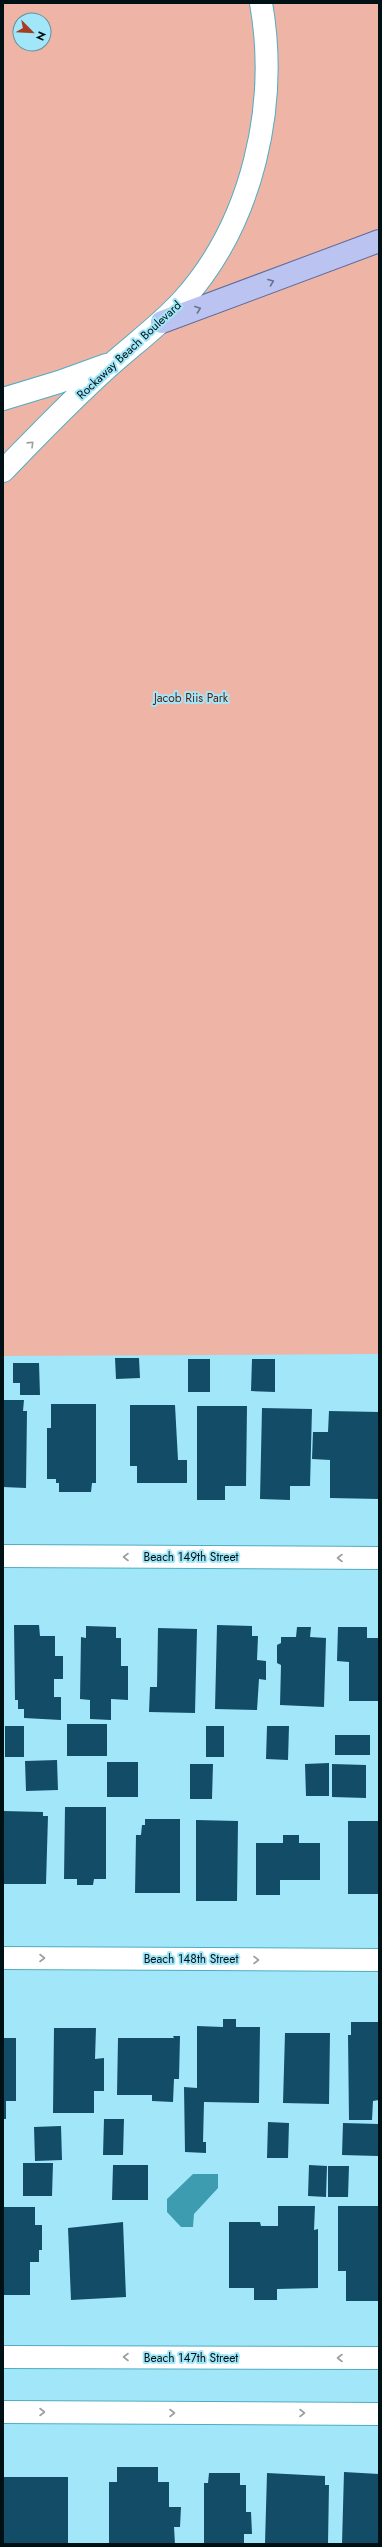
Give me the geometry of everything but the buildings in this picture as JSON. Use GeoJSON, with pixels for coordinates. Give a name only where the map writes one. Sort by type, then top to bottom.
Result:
{"type":"FeatureCollection","features":[{"type":"Feature","properties":{"kind":"main road"},"geometry":{"type":"LineString","coordinates":[[162,322],[379,241]]}},
{"type":"Feature","properties":{"kind":"street","name":"Rockaway Beach Boulevard"},"geometry":{"type":"LineString","coordinates":[[3,471],[114,362],[162,322],[204,272],[220,245],[248,185],[259,146],[268,86],[268,50],[261,3]]}},
{"type":"Feature","properties":{"kind":"street"},"geometry":{"type":"LineString","coordinates":[[3,399],[59,382],[114,362]]}},
{"type":"Feature","properties":{"kind":"street","name":"Beach 149th Street"},"geometry":{"type":"LineString","coordinates":[[3,1556],[379,1558]]}},
{"type":"Feature","properties":{"kind":"street","name":"Beach 148th Street"},"geometry":{"type":"LineString","coordinates":[[3,1958],[379,1960]]}},
{"type":"Feature","properties":{"kind":"street","name":"Beach 147th Street"},"geometry":{"type":"LineString","coordinates":[[3,2356],[379,2358]]}},
{"type":"Feature","properties":{"kind":"street"},"geometry":{"type":"LineString","coordinates":[[3,2412],[379,2414]]}},
{"type":"Feature","properties":{"kind":"green space","name":"Jacob Riis Park"},"geometry":{"type":"Polygon","coordinates":[[[3,3],[379,3],[379,1354],[3,1356],[3,3]]]}},
{"type":"Feature","properties":{"kind":"water"},"geometry":{"type":"Polygon","coordinates":[[[193,2174],[218,2174],[218,2188],[194,2214],[193,2227],[181,2227],[167,2212],[167,2199],[193,2174]]]}}]}
